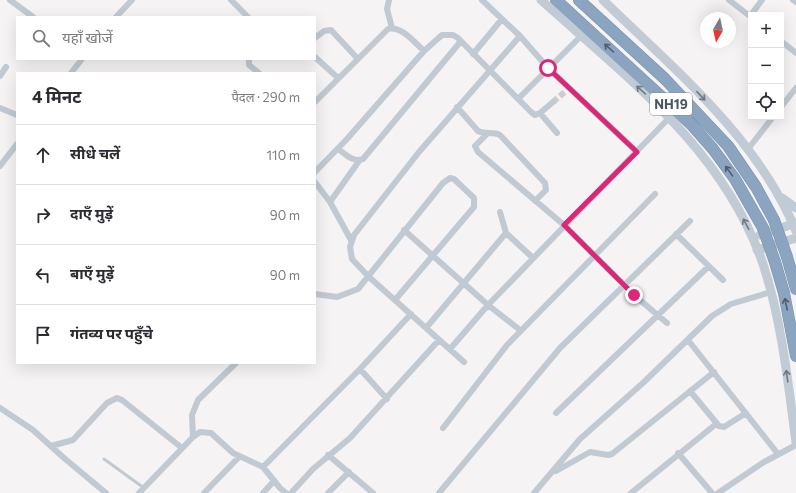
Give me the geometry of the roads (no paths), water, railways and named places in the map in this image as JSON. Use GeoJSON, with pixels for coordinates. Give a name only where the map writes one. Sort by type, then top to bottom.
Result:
{"type":"FeatureCollection","features":[{"type":"Feature","properties":{"kind":"highway","name":"NH19"},"geometry":{"type":"LineString","coordinates":[[556,0],[691,124],[713,149],[735,179],[763,228],[775,262],[784,293],[796,356]]}},
{"type":"Feature","properties":{"kind":"highway","name":"NH19"},"geometry":{"type":"LineString","coordinates":[[579,0],[665,79],[728,146],[756,187],[774,220],[796,289]]}},
{"type":"Feature","properties":{"kind":"street"},"geometry":{"type":"LineString","coordinates":[[10,0],[32,16]]}},
{"type":"Feature","properties":{"kind":"street"},"geometry":{"type":"LineString","coordinates":[[117,16],[132,0]]}},
{"type":"Feature","properties":{"kind":"street"},"geometry":{"type":"LineString","coordinates":[[231,0],[247,16]]}},
{"type":"Feature","properties":{"kind":"street"},"geometry":{"type":"LineString","coordinates":[[389,0],[387,9],[392,28]]}},
{"type":"Feature","properties":{"kind":"street"},"geometry":{"type":"LineString","coordinates":[[482,0],[520,36],[568,89],[637,152]]}},
{"type":"Feature","properties":{"kind":"street"},"geometry":{"type":"LineString","coordinates":[[541,0],[656,103],[699,150],[726,186],[753,238],[771,292],[786,365],[796,444],[737,479],[718,493]]}},
{"type":"Feature","properties":{"kind":"street"},"geometry":{"type":"LineString","coordinates":[[603,0],[740,138],[779,196],[795,225],[753,238]]}},
{"type":"Feature","properties":{"kind":"street"},"geometry":{"type":"LineString","coordinates":[[729,0],[748,14]]}},
{"type":"Feature","properties":{"kind":"street"},"geometry":{"type":"LineString","coordinates":[[754,12],[762,0]]}},
{"type":"Feature","properties":{"kind":"street"},"geometry":{"type":"LineString","coordinates":[[473,54],[502,19]]}},
{"type":"Feature","properties":{"kind":"street"},"geometry":{"type":"LineString","coordinates":[[316,101],[383,33],[392,28],[398,30],[424,51]]}},
{"type":"Feature","properties":{"kind":"street"},"geometry":{"type":"LineString","coordinates":[[316,37],[324,31],[331,30],[358,59]]}},
{"type":"Feature","properties":{"kind":"street"},"geometry":{"type":"LineString","coordinates":[[316,171],[338,149],[424,51],[442,35],[453,35],[461,41],[489,71],[535,115],[540,113],[553,102]]}},
{"type":"Feature","properties":{"kind":"street"},"geometry":{"type":"LineString","coordinates":[[464,362],[369,277],[352,259],[350,246],[351,240],[419,152],[520,36]]}},
{"type":"Feature","properties":{"kind":"street"},"geometry":{"type":"LineString","coordinates":[[518,99],[580,36]]}},
{"type":"Feature","properties":{"kind":"street"},"geometry":{"type":"LineString","coordinates":[[330,202],[359,161],[366,155],[461,41]]}},
{"type":"Feature","properties":{"kind":"street"},"geometry":{"type":"LineString","coordinates":[[784,43],[796,53]]}},
{"type":"Feature","properties":{"kind":"street"},"geometry":{"type":"LineString","coordinates":[[316,58],[338,78]]}},
{"type":"Feature","properties":{"kind":"street"},"geometry":{"type":"LineString","coordinates":[[72,72],[81,60]]}},
{"type":"Feature","properties":{"kind":"street"},"geometry":{"type":"LineString","coordinates":[[248,60],[249,65],[258,72]]}},
{"type":"Feature","properties":{"kind":"street"},"geometry":{"type":"LineString","coordinates":[[0,76],[6,67]]}},
{"type":"Feature","properties":{"kind":"street"},"geometry":{"type":"LineString","coordinates":[[784,103],[796,88]]}},
{"type":"Feature","properties":{"kind":"street"},"geometry":{"type":"LineString","coordinates":[[457,107],[478,131],[487,134],[496,133],[500,135],[545,183],[546,190],[535,201]]}},
{"type":"Feature","properties":{"kind":"street"},"geometry":{"type":"LineString","coordinates":[[0,108],[16,115]]}},
{"type":"Feature","properties":{"kind":"street"},"geometry":{"type":"LineString","coordinates":[[540,113],[556,133]]}},
{"type":"Feature","properties":{"kind":"street"},"geometry":{"type":"LineString","coordinates":[[450,349],[488,305],[669,118]]}},
{"type":"Feature","properties":{"kind":"street"},"geometry":{"type":"LineString","coordinates":[[748,149],[771,120]]}},
{"type":"Feature","properties":{"kind":"street"},"geometry":{"type":"LineString","coordinates":[[487,134],[477,144],[475,150],[564,225],[624,284],[667,322]]}},
{"type":"Feature","properties":{"kind":"street"},"geometry":{"type":"LineString","coordinates":[[0,166],[16,145]]}},
{"type":"Feature","properties":{"kind":"street"},"geometry":{"type":"LineString","coordinates":[[338,149],[353,160],[359,161]]}},
{"type":"Feature","properties":{"kind":"street"},"geometry":{"type":"LineString","coordinates":[[316,294],[337,297],[350,294],[358,289],[446,179],[454,179],[472,194],[476,203],[434,256],[395,300]]}},
{"type":"Feature","properties":{"kind":"street"},"geometry":{"type":"LineString","coordinates":[[316,183],[330,202],[351,240]]}},
{"type":"Feature","properties":{"kind":"street"},"geometry":{"type":"LineString","coordinates":[[443,428],[520,330],[655,194]]}},
{"type":"Feature","properties":{"kind":"street"},"geometry":{"type":"LineString","coordinates":[[779,196],[796,208]]}},
{"type":"Feature","properties":{"kind":"street"},"geometry":{"type":"LineString","coordinates":[[500,212],[506,233],[534,258]]}},
{"type":"Feature","properties":{"kind":"street"},"geometry":{"type":"LineString","coordinates":[[439,493],[560,348],[690,221]]}},
{"type":"Feature","properties":{"kind":"street"},"geometry":{"type":"LineString","coordinates":[[404,230],[488,305],[520,330]]}},
{"type":"Feature","properties":{"kind":"street"},"geometry":{"type":"LineString","coordinates":[[426,328],[506,233]]}},
{"type":"Feature","properties":{"kind":"street"},"geometry":{"type":"LineString","coordinates":[[676,234],[723,280]]}},
{"type":"Feature","properties":{"kind":"street"},"geometry":{"type":"LineString","coordinates":[[757,250],[796,238]]}},
{"type":"Feature","properties":{"kind":"street"},"geometry":{"type":"LineString","coordinates":[[556,413],[708,266]]}},
{"type":"Feature","properties":{"kind":"street"},"geometry":{"type":"LineString","coordinates":[[534,493],[552,474],[580,439],[712,316],[738,301],[771,292]]}},
{"type":"Feature","properties":{"kind":"street"},"geometry":{"type":"LineString","coordinates":[[263,467],[360,369],[411,314]]}},
{"type":"Feature","properties":{"kind":"street"},"geometry":{"type":"LineString","coordinates":[[292,493],[313,469],[350,438],[440,340]]}},
{"type":"Feature","properties":{"kind":"street"},"geometry":{"type":"LineString","coordinates":[[688,340],[778,454]]}},
{"type":"Feature","properties":{"kind":"street"},"geometry":{"type":"LineString","coordinates":[[193,437],[192,415],[198,400],[235,364]]}},
{"type":"Feature","properties":{"kind":"street"},"geometry":{"type":"LineString","coordinates":[[360,369],[387,399]]}},
{"type":"Feature","properties":{"kind":"street"},"geometry":{"type":"LineString","coordinates":[[552,474],[590,452],[608,456],[612,454],[714,372]]}},
{"type":"Feature","properties":{"kind":"street"},"geometry":{"type":"LineString","coordinates":[[690,391],[716,424],[724,427],[746,413]]}},
{"type":"Feature","properties":{"kind":"street"},"geometry":{"type":"LineString","coordinates":[[50,446],[73,440],[107,403],[117,398],[122,400],[182,448]]}},
{"type":"Feature","properties":{"kind":"street"},"geometry":{"type":"LineString","coordinates":[[0,408],[29,426],[50,446],[106,493]]}},
{"type":"Feature","properties":{"kind":"street"},"geometry":{"type":"LineString","coordinates":[[631,493],[678,453],[716,424]]}},
{"type":"Feature","properties":{"kind":"street"},"geometry":{"type":"LineString","coordinates":[[139,493],[182,448],[200,432],[211,433],[233,453],[263,467],[286,493]]}},
{"type":"Feature","properties":{"kind":"street"},"geometry":{"type":"LineString","coordinates":[[678,453],[712,493]]}},
{"type":"Feature","properties":{"kind":"street"},"geometry":{"type":"LineString","coordinates":[[328,455],[373,493]]}},
{"type":"Feature","properties":{"kind":"street"},"geometry":{"type":"LineString","coordinates":[[204,493],[240,456]]}},
{"type":"Feature","properties":{"kind":"street"},"geometry":{"type":"LineString","coordinates":[[328,493],[349,472]]}},
{"type":"Feature","properties":{"kind":"street"},"geometry":{"type":"LineString","coordinates":[[263,493],[274,481]]}},
{"type":"Feature","properties":{"kind":"street"},"geometry":{"type":"LineString","coordinates":[[144,488],[149,493]]}},
{"type":"Feature","properties":{"kind":"lane"},"geometry":{"type":"LineString","coordinates":[[104,460],[144,488]]}},
{"type":"Feature","properties":{"kind":"tunnel"},"geometry":{"type":"LineString","coordinates":[[553,102],[566,91]]}}]}
